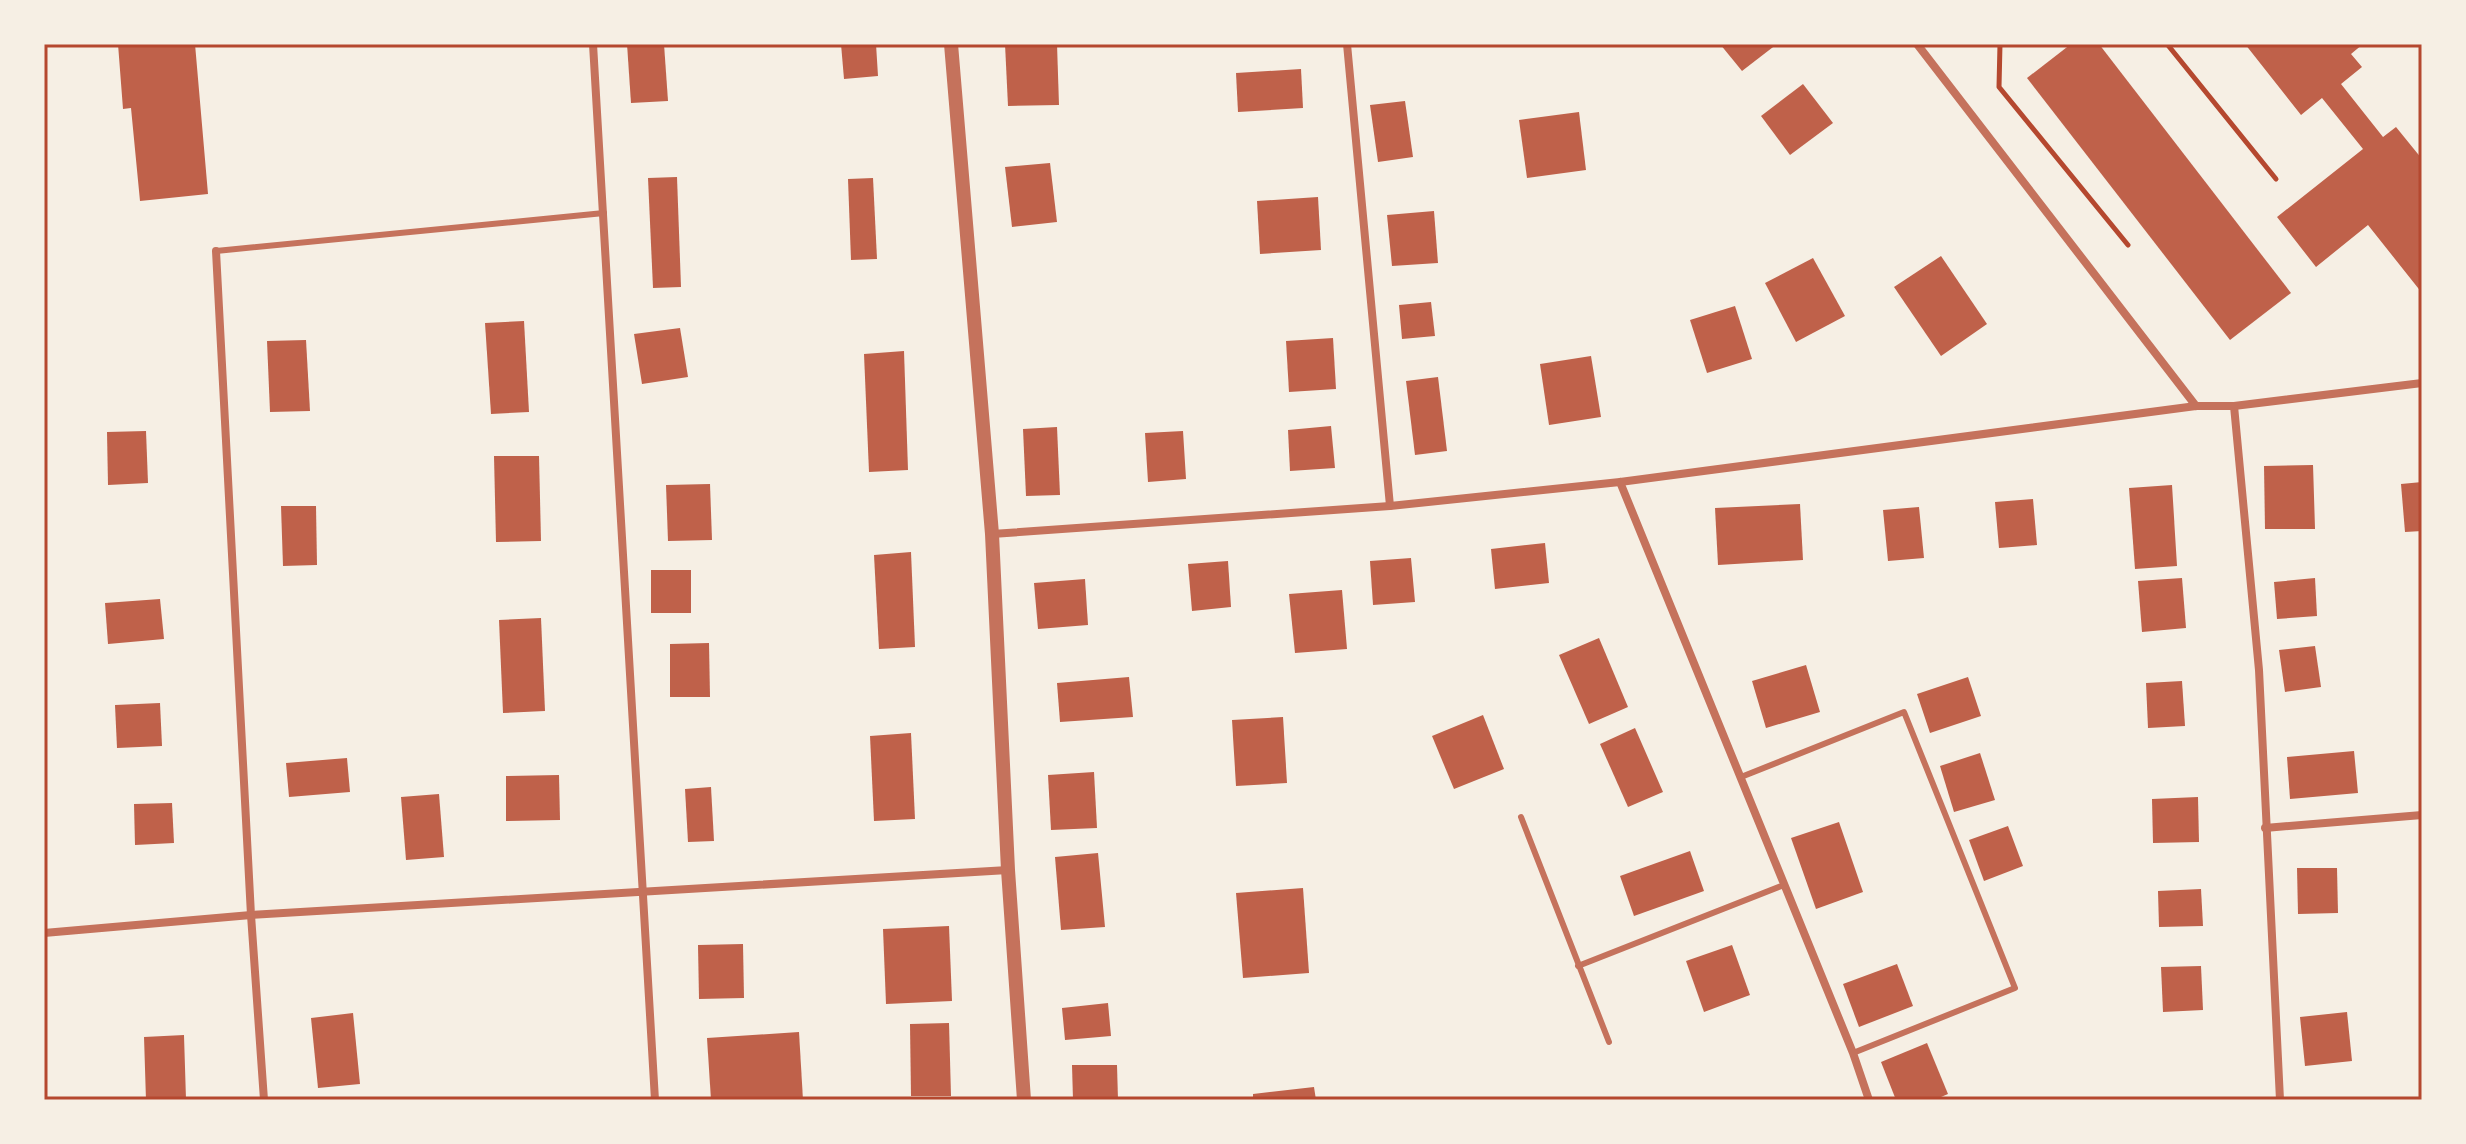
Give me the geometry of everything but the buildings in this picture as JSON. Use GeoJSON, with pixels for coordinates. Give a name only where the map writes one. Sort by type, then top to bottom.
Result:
{"type":"FeatureCollection","features":[{"type":"Feature","properties":{"kind":"street"},"geometry":{"type":"LineString","coordinates":[[593,44],[655,1100]]}},
{"type":"Feature","properties":{"kind":"street"},"geometry":{"type":"LineString","coordinates":[[951,44],[992,534],[1008,870],[1024,1100]]}},
{"type":"Feature","properties":{"kind":"street"},"geometry":{"type":"LineString","coordinates":[[1347,44],[1390,506]]}},
{"type":"Feature","properties":{"kind":"street"},"geometry":{"type":"LineString","coordinates":[[1917,44],[2196,406]]}},
{"type":"Feature","properties":{"kind":"street"},"geometry":{"type":"LineString","coordinates":[[216,251],[251,915],[264,1100]]}},
{"type":"Feature","properties":{"kind":"street"},"geometry":{"type":"LineString","coordinates":[[992,534],[1390,506],[1620,482],[2196,406],[2234,406],[2422,383]]}},
{"type":"Feature","properties":{"kind":"street"},"geometry":{"type":"LineString","coordinates":[[2234,406],[2259,670],[2280,1100]]}},
{"type":"Feature","properties":{"kind":"street"},"geometry":{"type":"LineString","coordinates":[[1620,482],[1853,1053],[1869,1100]]}},
{"type":"Feature","properties":{"kind":"street"},"geometry":{"type":"LineString","coordinates":[[2265,828],[2422,815]]}},
{"type":"Feature","properties":{"kind":"street"},"geometry":{"type":"LineString","coordinates":[[44,933],[251,915],[1008,870]]}},
{"type":"Feature","properties":{"kind":"lane"},"geometry":{"type":"LineString","coordinates":[[216,251],[604,213]]}},
{"type":"Feature","properties":{"kind":"lane"},"geometry":{"type":"LineString","coordinates":[[1741,777],[1904,712],[2015,988],[1853,1053]]}},
{"type":"Feature","properties":{"kind":"lane"},"geometry":{"type":"LineString","coordinates":[[1521,817],[1609,1042]]}},
{"type":"Feature","properties":{"kind":"lane"},"geometry":{"type":"LineString","coordinates":[[1578,966],[1784,885]]}},
{"type":"Feature","properties":{"kind":"path"},"geometry":{"type":"LineString","coordinates":[[2000,44],[1999,87],[2128,245]]}},
{"type":"Feature","properties":{"kind":"path"},"geometry":{"type":"LineString","coordinates":[[2167,44],[2276,179]]}}]}
